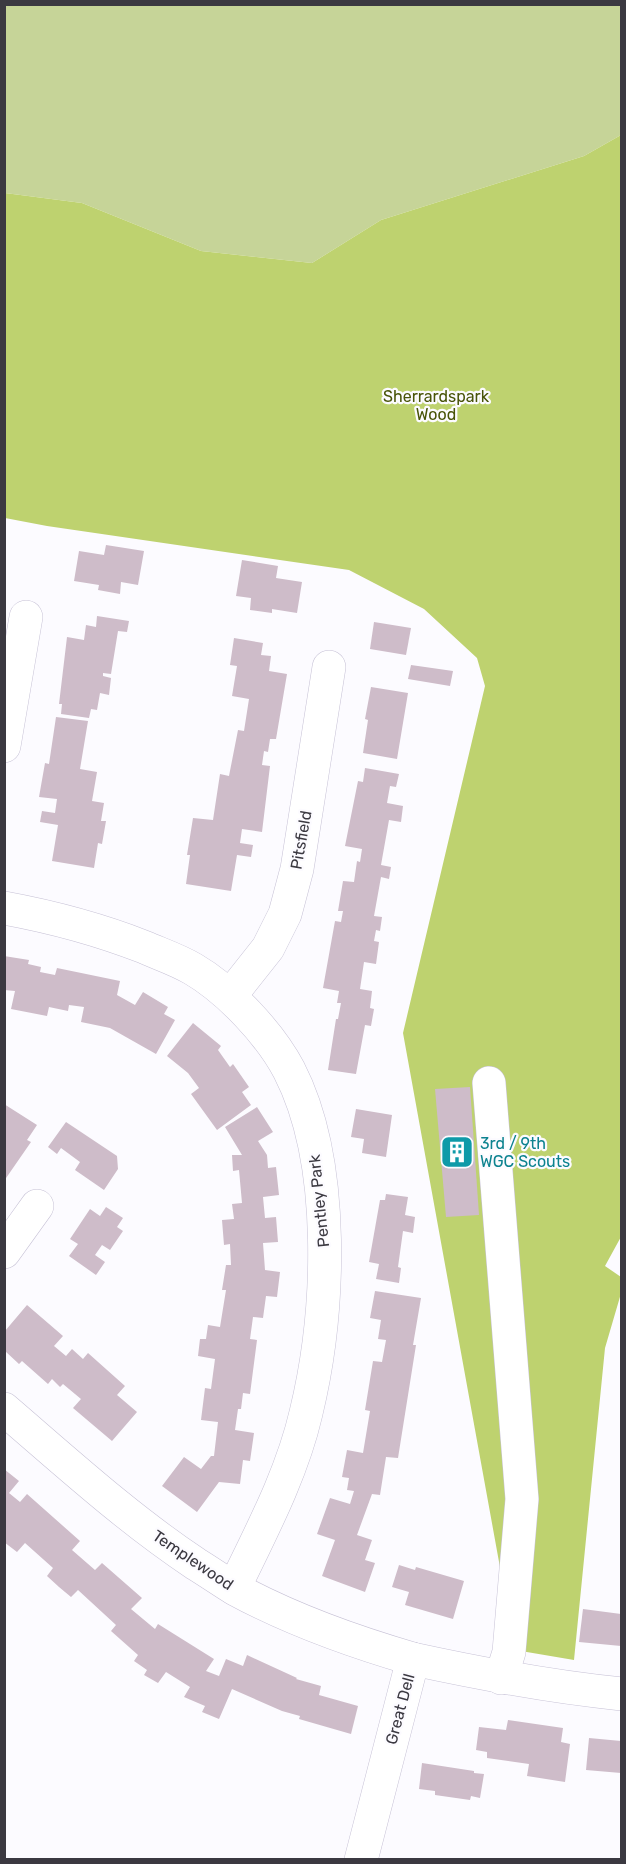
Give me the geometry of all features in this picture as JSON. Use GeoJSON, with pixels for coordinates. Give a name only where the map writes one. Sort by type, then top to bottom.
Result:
{"type":"FeatureCollection","features":[{"type":"Feature","properties":{"kind":"street"},"geometry":{"type":"LineString","coordinates":[[4,746],[26,617]]}},
{"type":"Feature","properties":{"kind":"street","name":"Pitsfield"},"geometry":{"type":"LineString","coordinates":[[230,996],[268,948],[285,914],[297,869],[329,667]]}},
{"type":"Feature","properties":{"kind":"street","name":"Pentley Park"},"geometry":{"type":"LineString","coordinates":[[4,908],[56,918],[107,933],[194,969],[230,996],[258,1026],[288,1070],[307,1115],[320,1177],[324,1246],[324,1303],[306,1413],[292,1461],[234,1588]]}},
{"type":"Feature","properties":{"kind":"street"},"geometry":{"type":"LineString","coordinates":[[489,1083],[522,1499],[509,1652],[501,1678]]}},
{"type":"Feature","properties":{"kind":"street"},"geometry":{"type":"LineString","coordinates":[[4,1252],[37,1206]]}},
{"type":"Feature","properties":{"kind":"street","name":"Templewood"},"geometry":{"type":"LineString","coordinates":[[4,1409],[117,1507],[234,1588],[301,1621],[357,1643],[413,1659]]}},
{"type":"Feature","properties":{"kind":"street","name":"Great Dell"},"geometry":{"type":"LineString","coordinates":[[361,1860],[413,1659],[501,1678],[568,1689],[621,1694]]}},
{"type":"Feature","properties":{"kind":"green space"},"geometry":{"type":"Polygon","coordinates":[[[5,5],[621,5],[621,135],[584,156],[381,220],[312,263],[201,251],[82,203],[5,193],[5,5]]]}},
{"type":"Feature","properties":{"kind":"green space","name":"Sherrardspark Wood"},"geometry":{"type":"Polygon","coordinates":[[[621,135],[622,1235],[605,1266],[621,1277],[622,1290],[605,1348],[574,1660],[515,1650],[403,1033],[485,686],[477,658],[424,609],[349,570],[5,518],[5,193],[82,203],[201,251],[312,263],[381,220],[584,156],[621,135]]]}},
{"type":"Feature","properties":{"kind":"building"},"geometry":{"type":"Polygon","coordinates":[[[106,545],[144,551],[138,585],[121,582],[120,594],[98,590],[99,585],[74,581],[79,551],[104,555],[106,545]]]}},
{"type":"Feature","properties":{"kind":"building"},"geometry":{"type":"Polygon","coordinates":[[[242,560],[278,566],[276,578],[302,582],[297,613],[272,609],[272,613],[250,610],[251,598],[236,596],[242,560]]]}},
{"type":"Feature","properties":{"kind":"building"},"geometry":{"type":"Polygon","coordinates":[[[97,616],[129,621],[127,632],[118,631],[111,674],[103,673],[103,676],[111,678],[109,695],[100,693],[97,710],[91,709],[89,718],[61,714],[62,704],[59,704],[67,637],[84,640],[86,625],[96,627],[97,616]]]}},
{"type":"Feature","properties":{"kind":"building"},"geometry":{"type":"Polygon","coordinates":[[[374,622],[411,628],[406,655],[370,649],[374,622]]]}},
{"type":"Feature","properties":{"kind":"building"},"geometry":{"type":"Polygon","coordinates":[[[234,638],[263,643],[261,655],[271,656],[269,671],[287,674],[276,739],[270,739],[268,752],[264,751],[262,765],[270,766],[262,832],[242,829],[240,843],[253,845],[251,857],[237,855],[231,891],[186,884],[190,855],[187,855],[193,818],[213,820],[220,774],[229,776],[238,730],[244,731],[249,699],[232,696],[237,666],[230,665],[234,638]]]}},
{"type":"Feature","properties":{"kind":"building"},"geometry":{"type":"Polygon","coordinates":[[[411,665],[453,671],[450,686],[408,679],[411,665]]]}},
{"type":"Feature","properties":{"kind":"building"},"geometry":{"type":"Polygon","coordinates":[[[371,687],[408,693],[397,759],[363,753],[368,720],[365,719],[371,687]]]}},
{"type":"Feature","properties":{"kind":"building"},"geometry":{"type":"Polygon","coordinates":[[[56,717],[88,721],[80,769],[97,772],[92,801],[104,803],[101,821],[106,821],[102,844],[98,843],[94,868],[52,861],[58,825],[40,822],[42,811],[55,813],[57,799],[39,797],[45,763],[49,764],[56,717]]]}},
{"type":"Feature","properties":{"kind":"building"},"geometry":{"type":"Polygon","coordinates":[[[365,768],[399,774],[396,787],[390,786],[387,803],[403,806],[401,822],[389,820],[381,865],[391,867],[389,879],[381,877],[374,916],[382,917],[380,931],[376,930],[374,941],[379,942],[376,964],[364,962],[360,989],[372,991],[370,1008],[374,1009],[371,1026],[365,1025],[356,1074],[328,1070],[336,1019],[338,1019],[341,1003],[337,1003],[339,991],[323,988],[335,921],[341,922],[343,911],[338,911],[343,881],[354,882],[357,861],[360,862],[362,849],[345,846],[358,781],[363,782],[365,768]]]}},
{"type":"Feature","properties":{"kind":"building"},"geometry":{"type":"Polygon","coordinates":[[[4,956],[29,960],[28,964],[41,967],[40,972],[55,975],[57,968],[120,981],[117,995],[135,1005],[143,992],[168,1007],[164,1014],[175,1020],[156,1054],[110,1028],[81,1022],[84,1007],[69,1005],[68,1011],[49,1007],[47,1016],[11,1009],[15,991],[4,990],[4,956]]]}},
{"type":"Feature","properties":{"kind":"building"},"geometry":{"type":"Polygon","coordinates":[[[193,1023],[221,1046],[218,1050],[230,1067],[233,1064],[249,1087],[242,1092],[251,1105],[217,1130],[191,1094],[199,1088],[188,1073],[167,1056],[193,1023]]]}},
{"type":"Feature","properties":{"kind":"building","name":"3rd / 9th WGC Scouts"},"geometry":{"type":"Polygon","coordinates":[[[470,1087],[479,1215],[446,1217],[435,1089],[470,1087]]]}},
{"type":"Feature","properties":{"kind":"building"},"geometry":{"type":"Polygon","coordinates":[[[4,1104],[37,1125],[27,1140],[31,1142],[4,1181],[4,1104]]]}},
{"type":"Feature","properties":{"kind":"building"},"geometry":{"type":"Polygon","coordinates":[[[257,1107],[273,1132],[258,1141],[267,1155],[268,1168],[276,1167],[279,1195],[263,1197],[265,1218],[276,1217],[278,1242],[263,1243],[265,1270],[280,1272],[277,1297],[266,1296],[263,1318],[253,1317],[250,1339],[257,1340],[250,1394],[243,1393],[235,1430],[254,1433],[250,1461],[243,1460],[240,1484],[219,1482],[197,1512],[162,1486],[184,1457],[201,1469],[211,1456],[214,1456],[218,1422],[201,1420],[205,1388],[211,1389],[215,1359],[198,1356],[200,1339],[206,1339],[208,1325],[220,1327],[226,1290],[222,1290],[226,1265],[231,1265],[230,1244],[224,1245],[222,1220],[234,1219],[232,1204],[242,1203],[239,1170],[233,1171],[232,1155],[242,1155],[225,1127],[257,1107]]]}},
{"type":"Feature","properties":{"kind":"building"},"geometry":{"type":"Polygon","coordinates":[[[356,1109],[392,1115],[386,1157],[362,1153],[364,1139],[351,1137],[356,1109]]]}},
{"type":"Feature","properties":{"kind":"building"},"geometry":{"type":"Polygon","coordinates":[[[66,1122],[117,1156],[118,1169],[104,1190],[75,1170],[80,1162],[61,1148],[57,1154],[48,1147],[66,1122]]]}},
{"type":"Feature","properties":{"kind":"building"},"geometry":{"type":"Polygon","coordinates":[[[386,1194],[408,1197],[405,1215],[415,1217],[413,1233],[403,1231],[398,1267],[401,1268],[399,1283],[376,1279],[379,1264],[369,1262],[380,1200],[385,1200],[386,1194]]]}},
{"type":"Feature","properties":{"kind":"building"},"geometry":{"type":"Polygon","coordinates":[[[106,1207],[123,1218],[117,1227],[123,1231],[110,1250],[102,1245],[95,1255],[105,1262],[96,1275],[69,1256],[78,1244],[70,1239],[90,1209],[100,1216],[106,1207]]]}},
{"type":"Feature","properties":{"kind":"building"},"geometry":{"type":"Polygon","coordinates":[[[375,1291],[421,1298],[398,1458],[386,1457],[380,1495],[372,1494],[357,1535],[372,1540],[365,1560],[375,1563],[365,1592],[322,1576],[335,1540],[317,1534],[330,1498],[350,1504],[354,1491],[347,1490],[349,1478],[342,1477],[347,1450],[363,1453],[370,1411],[365,1410],[373,1361],[382,1362],[386,1340],[378,1339],[381,1320],[370,1318],[375,1291]]]}},
{"type":"Feature","properties":{"kind":"building"},"geometry":{"type":"Polygon","coordinates":[[[27,1305],[63,1336],[54,1346],[66,1356],[72,1349],[83,1359],[88,1353],[125,1386],[117,1395],[137,1412],[112,1441],[73,1408],[81,1399],[63,1384],[60,1387],[52,1379],[48,1384],[22,1361],[19,1364],[5,1351],[5,1331],[27,1305]]]}},
{"type":"Feature","properties":{"kind":"building"},"geometry":{"type":"Polygon","coordinates":[[[4,1469],[19,1481],[9,1493],[20,1502],[27,1494],[80,1541],[72,1550],[95,1570],[102,1563],[142,1598],[131,1609],[155,1629],[158,1624],[214,1659],[206,1671],[219,1676],[226,1659],[243,1666],[247,1655],[296,1679],[321,1686],[319,1695],[358,1706],[351,1734],[299,1719],[300,1716],[282,1711],[232,1689],[219,1719],[202,1712],[205,1706],[184,1697],[190,1687],[166,1672],[158,1683],[144,1675],[147,1670],[134,1661],[138,1655],[111,1631],[116,1625],[78,1590],[71,1597],[59,1587],[47,1576],[53,1568],[25,1543],[17,1552],[4,1542],[4,1469]]]}},
{"type":"Feature","properties":{"kind":"building"},"geometry":{"type":"Polygon","coordinates":[[[399,1565],[415,1570],[416,1567],[464,1581],[453,1619],[405,1605],[409,1592],[392,1587],[399,1565]]]}},
{"type":"Feature","properties":{"kind":"building"},"geometry":{"type":"Polygon","coordinates":[[[583,1609],[621,1614],[621,1646],[579,1642],[583,1609]]]}},
{"type":"Feature","properties":{"kind":"building"},"geometry":{"type":"Polygon","coordinates":[[[508,1720],[563,1728],[561,1742],[570,1744],[565,1782],[527,1776],[529,1764],[487,1758],[487,1752],[476,1750],[479,1727],[506,1730],[508,1720]]]}},
{"type":"Feature","properties":{"kind":"building"},"geometry":{"type":"Polygon","coordinates":[[[589,1738],[621,1741],[621,1773],[586,1770],[589,1738]]]}},
{"type":"Feature","properties":{"kind":"building"},"geometry":{"type":"Polygon","coordinates":[[[422,1763],[484,1774],[480,1798],[471,1796],[470,1800],[435,1795],[435,1791],[419,1789],[422,1763]]]}},
{"type":"Feature","properties":{"kind":"place","name":"3rd / 9th WGC Scouts"},"geometry":{"type":"Point","coordinates":[457,1152]}}]}
